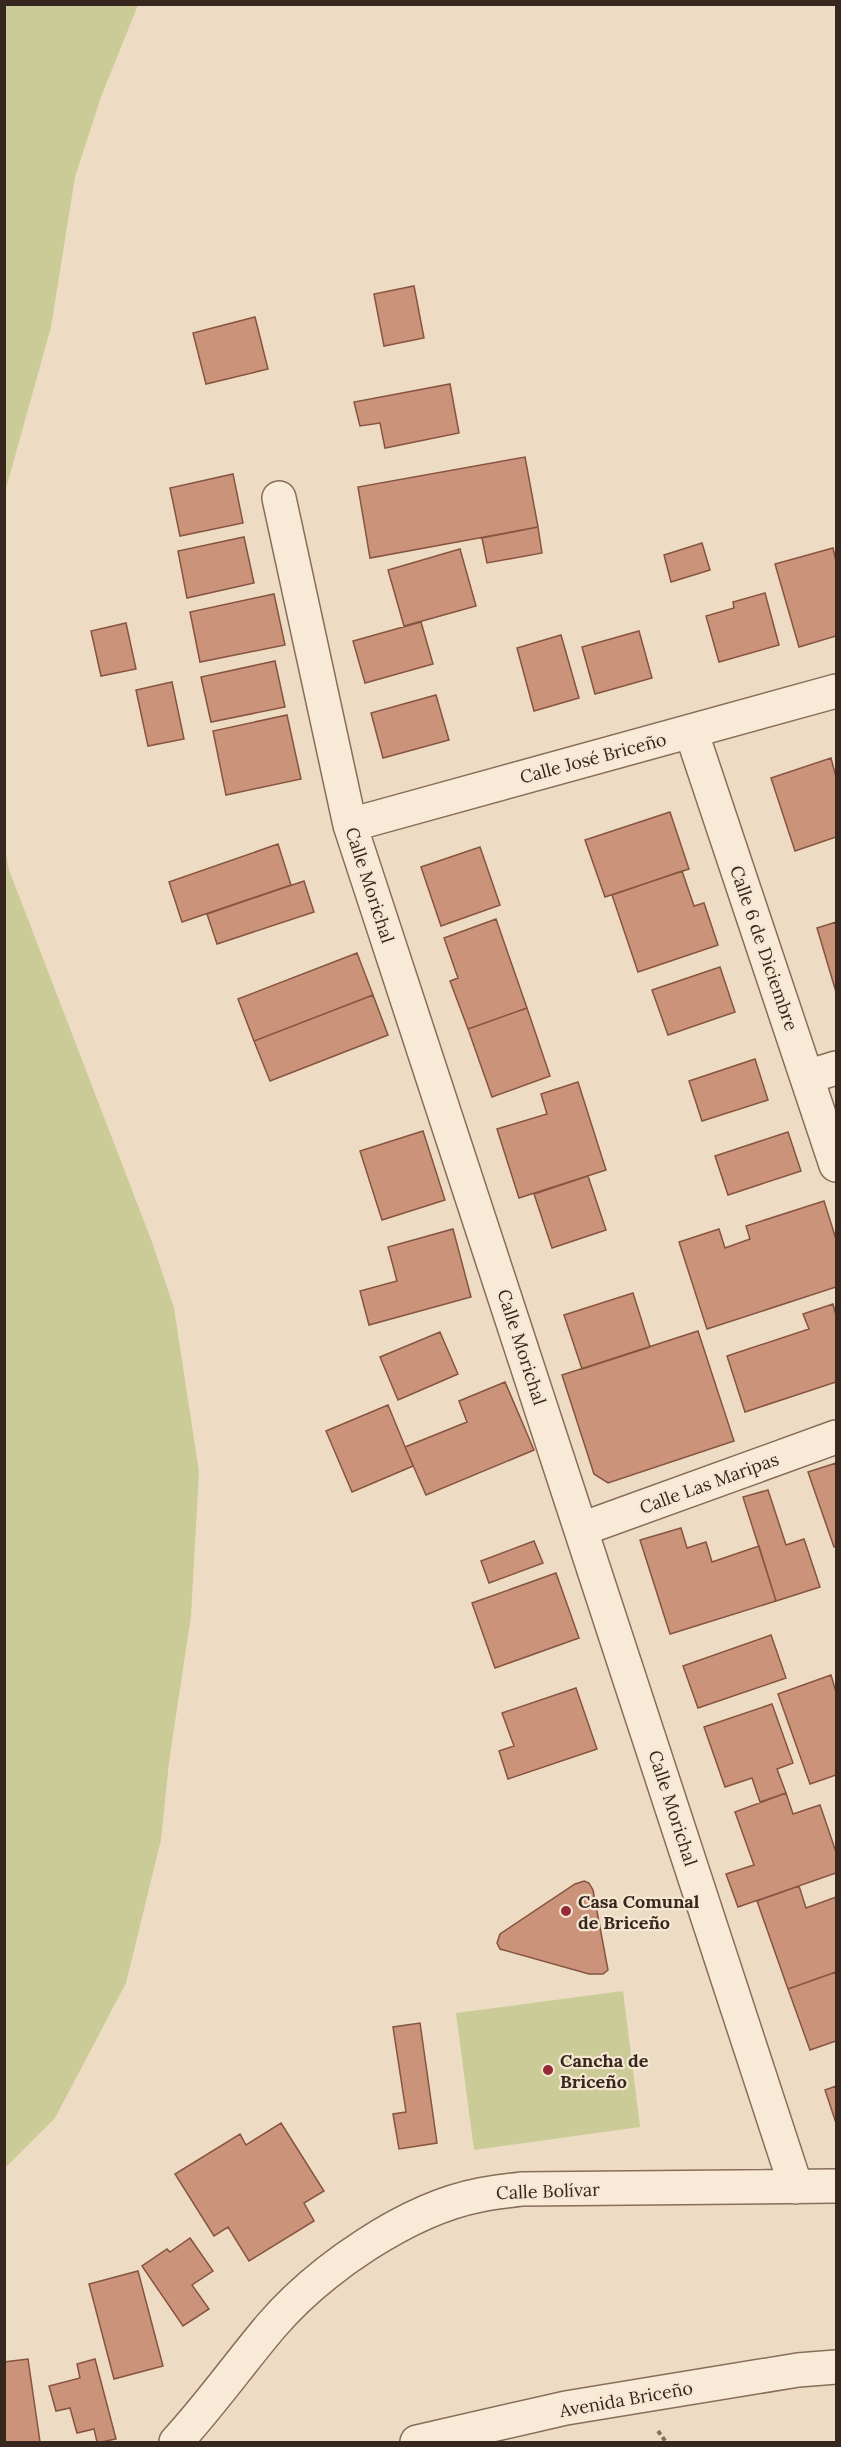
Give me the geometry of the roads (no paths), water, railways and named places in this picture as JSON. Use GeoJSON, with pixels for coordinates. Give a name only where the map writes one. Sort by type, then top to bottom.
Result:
{"type":"FeatureCollection","features":[{"type":"Feature","properties":{"kind":"street","name":"Calle Morichal"},"geometry":{"type":"LineString","coordinates":[[279,498],[350,825],[796,2187]]}},
{"type":"Feature","properties":{"kind":"street","name":"Calle José Briceño"},"geometry":{"type":"LineString","coordinates":[[350,825],[837,691]]}},
{"type":"Feature","properties":{"kind":"street","name":"Calle 6 de Diciembre"},"geometry":{"type":"LineString","coordinates":[[691,731],[822,1073],[837,1165]]}},
{"type":"Feature","properties":{"kind":"street","name":"Calle Las Maripas"},"geometry":{"type":"LineString","coordinates":[[582,1529],[837,1437]]}},
{"type":"Feature","properties":{"kind":"street","name":"Calle Bolívar"},"geometry":{"type":"LineString","coordinates":[[176,2442],[206,2410],[272,2325],[328,2271],[385,2233],[438,2208],[479,2195],[521,2189],[837,2186]]}},
{"type":"Feature","properties":{"kind":"street","name":"Avenida Briceño"},"geometry":{"type":"LineString","coordinates":[[417,2442],[566,2408],[798,2370],[837,2367]]}},
{"type":"Feature","properties":{"kind":"place","name":"Casa Comunal de Briceño"},"geometry":{"type":"Point","coordinates":[566,1911]}},
{"type":"Feature","properties":{"kind":"place","name":"Cancha de Briceño"},"geometry":{"type":"Point","coordinates":[548,2070]}}]}
